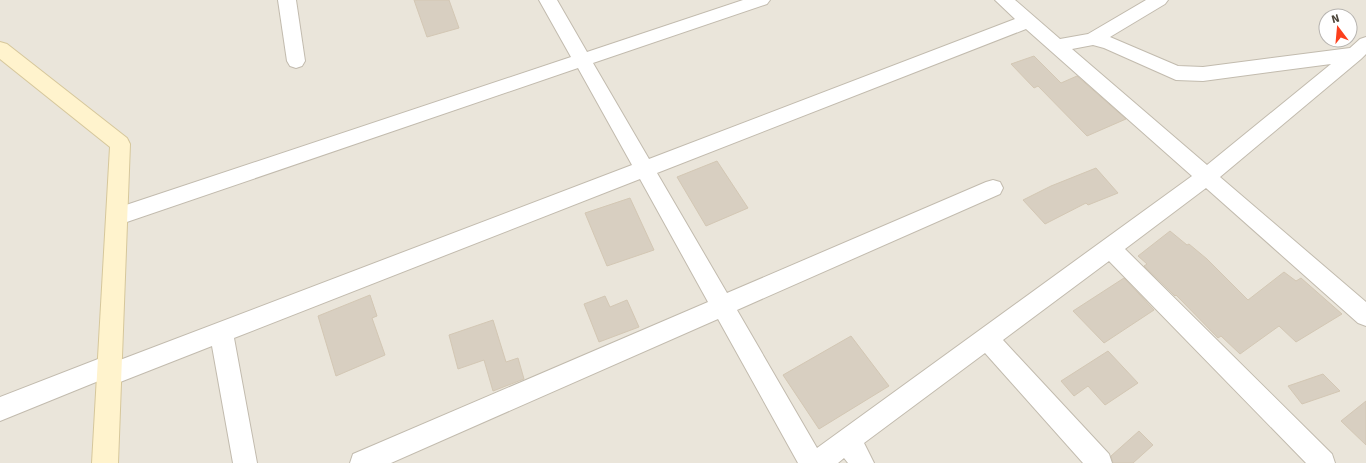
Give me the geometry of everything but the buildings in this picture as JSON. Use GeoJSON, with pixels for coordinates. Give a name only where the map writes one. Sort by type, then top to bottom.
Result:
{"type":"FeatureCollection","features":[{"type":"Feature","properties":{"kind":"street"},"geometry":{"type":"LineString","coordinates":[[287,0],[296,61]]}},
{"type":"Feature","properties":{"kind":"street"},"geometry":{"type":"LineString","coordinates":[[548,0],[812,463]]}},
{"type":"Feature","properties":{"kind":"street"},"geometry":{"type":"LineString","coordinates":[[118,216],[761,0]]}},
{"type":"Feature","properties":{"kind":"street"},"geometry":{"type":"LineString","coordinates":[[1004,0],[1366,316]]}},
{"type":"Feature","properties":{"kind":"street"},"geometry":{"type":"LineString","coordinates":[[1056,46],[1093,39],[1159,0]]}},
{"type":"Feature","properties":{"kind":"street"},"geometry":{"type":"LineString","coordinates":[[0,409],[221,332],[1028,21]]}},
{"type":"Feature","properties":{"kind":"street"},"geometry":{"type":"LineString","coordinates":[[1093,39],[1109,43],[1176,73],[1203,74],[1362,52]]}},
{"type":"Feature","properties":{"kind":"street"},"geometry":{"type":"LineString","coordinates":[[0,49],[120,144],[110,370],[101,461]]}},
{"type":"Feature","properties":{"kind":"street"},"geometry":{"type":"LineString","coordinates":[[817,463],[1206,177],[1362,52]]}},
{"type":"Feature","properties":{"kind":"street"},"geometry":{"type":"LineString","coordinates":[[362,463],[993,188]]}},
{"type":"Feature","properties":{"kind":"street"},"geometry":{"type":"LineString","coordinates":[[1110,248],[1323,463]]}},
{"type":"Feature","properties":{"kind":"street"},"geometry":{"type":"LineString","coordinates":[[221,332],[245,463]]}},
{"type":"Feature","properties":{"kind":"street"},"geometry":{"type":"LineString","coordinates":[[987,338],[1100,463]]}},
{"type":"Feature","properties":{"kind":"street"},"geometry":{"type":"LineString","coordinates":[[848,441],[862,463]]}},
{"type":"Feature","properties":{"kind":"shaded area"},"geometry":{"type":"Polygon","coordinates":[[[0,0],[1366,0],[1366,463],[0,463],[0,0]]]}}]}
